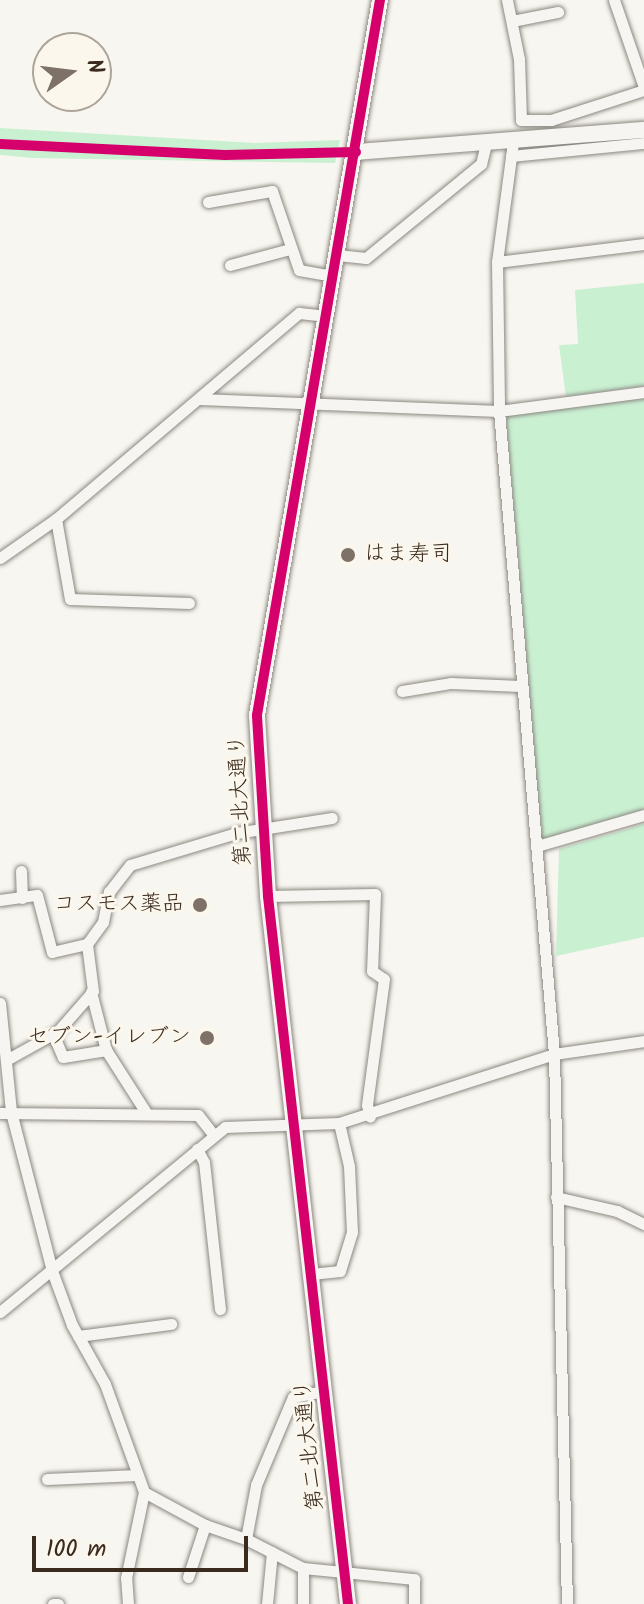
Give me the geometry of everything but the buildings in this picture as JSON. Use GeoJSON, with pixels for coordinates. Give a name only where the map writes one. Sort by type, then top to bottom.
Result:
{"type":"FeatureCollection","features":[{"type":"Feature","properties":{"kind":"street","name":"第二北大通り"},"geometry":{"type":"LineString","coordinates":[[348,1604],[268,896],[261,827],[257,715],[380,0]]}},
{"type":"Feature","properties":{"kind":"street"},"geometry":{"type":"LineString","coordinates":[[507,0],[519,59],[521,120],[551,120],[644,89],[614,0]]}},
{"type":"Feature","properties":{"kind":"street"},"geometry":{"type":"LineString","coordinates":[[512,21],[558,12]]}},
{"type":"Feature","properties":{"kind":"street"},"geometry":{"type":"LineString","coordinates":[[551,120],[552,139]]}},
{"type":"Feature","properties":{"kind":"street"},"geometry":{"type":"LineString","coordinates":[[512,149],[552,139],[644,130]]}},
{"type":"Feature","properties":{"kind":"street"},"geometry":{"type":"LineString","coordinates":[[356,152],[486,144],[512,149],[644,143]]}},
{"type":"Feature","properties":{"kind":"street"},"geometry":{"type":"LineString","coordinates":[[337,255],[366,258],[481,164],[486,144]]}},
{"type":"Feature","properties":{"kind":"street"},"geometry":{"type":"LineString","coordinates":[[512,149],[497,262],[499,411],[520,686],[554,1054],[567,1604]]}},
{"type":"Feature","properties":{"kind":"street"},"geometry":{"type":"LineString","coordinates":[[208,202],[272,191],[299,270],[333,276]]}},
{"type":"Feature","properties":{"kind":"street"},"geometry":{"type":"LineString","coordinates":[[497,262],[644,244]]}},
{"type":"Feature","properties":{"kind":"street"},"geometry":{"type":"LineString","coordinates":[[230,265],[290,249]]}},
{"type":"Feature","properties":{"kind":"street"},"geometry":{"type":"LineString","coordinates":[[0,558],[56,519],[299,313],[327,316]]}},
{"type":"Feature","properties":{"kind":"street"},"geometry":{"type":"LineString","coordinates":[[200,399],[499,411],[644,392]]}},
{"type":"Feature","properties":{"kind":"street"},"geometry":{"type":"LineString","coordinates":[[56,519],[70,599],[189,603]]}},
{"type":"Feature","properties":{"kind":"street"},"geometry":{"type":"LineString","coordinates":[[402,691],[451,683],[520,686]]}},
{"type":"Feature","properties":{"kind":"street"},"geometry":{"type":"LineString","coordinates":[[537,846],[644,815]]}},
{"type":"Feature","properties":{"kind":"street"},"geometry":{"type":"LineString","coordinates":[[147,1114],[106,1050],[91,992],[87,944],[103,922],[109,892],[130,865],[261,827],[332,818]]}},
{"type":"Feature","properties":{"kind":"street"},"geometry":{"type":"LineString","coordinates":[[21,871],[22,898]]}},
{"type":"Feature","properties":{"kind":"street"},"geometry":{"type":"LineString","coordinates":[[268,896],[375,894],[372,971],[384,979],[367,1105],[370,1117]]}},
{"type":"Feature","properties":{"kind":"street"},"geometry":{"type":"LineString","coordinates":[[0,900],[37,895],[52,952],[87,944]]}},
{"type":"Feature","properties":{"kind":"street"},"geometry":{"type":"LineString","coordinates":[[8,1059],[53,1034],[91,992]]}},
{"type":"Feature","properties":{"kind":"street"},"geometry":{"type":"LineString","coordinates":[[0,1003],[8,1059],[5,1112],[52,1271],[78,1336],[105,1384],[144,1492],[126,1578],[128,1604]]}},
{"type":"Feature","properties":{"kind":"street"},"geometry":{"type":"LineString","coordinates":[[53,1034],[63,1057],[106,1050]]}},
{"type":"Feature","properties":{"kind":"street"},"geometry":{"type":"LineString","coordinates":[[0,1312],[197,1149],[212,1133],[239,1124],[339,1123],[370,1117],[554,1054],[644,1041]]}},
{"type":"Feature","properties":{"kind":"street"},"geometry":{"type":"LineString","coordinates":[[5,1112],[198,1115],[212,1133]]}},
{"type":"Feature","properties":{"kind":"street"},"geometry":{"type":"LineString","coordinates":[[311,1274],[340,1271],[352,1232],[349,1166],[339,1123]]}},
{"type":"Feature","properties":{"kind":"street"},"geometry":{"type":"LineString","coordinates":[[197,1149],[204,1162],[220,1309]]}},
{"type":"Feature","properties":{"kind":"street"},"geometry":{"type":"LineString","coordinates":[[556,1197],[617,1211],[644,1224]]}},
{"type":"Feature","properties":{"kind":"street"},"geometry":{"type":"LineString","coordinates":[[78,1336],[171,1324]]}},
{"type":"Feature","properties":{"kind":"street"},"geometry":{"type":"LineString","coordinates":[[246,1539],[256,1485],[293,1397],[324,1391]]}},
{"type":"Feature","properties":{"kind":"street"},"geometry":{"type":"LineString","coordinates":[[47,1479],[137,1475]]}},
{"type":"Feature","properties":{"kind":"street"},"geometry":{"type":"LineString","coordinates":[[144,1492],[205,1525],[246,1539],[303,1568],[414,1579],[414,1604]]}},
{"type":"Feature","properties":{"kind":"street"},"geometry":{"type":"LineString","coordinates":[[188,1577],[205,1525]]}},
{"type":"Feature","properties":{"kind":"street"},"geometry":{"type":"LineString","coordinates":[[267,1604],[272,1552]]}},
{"type":"Feature","properties":{"kind":"street"},"geometry":{"type":"LineString","coordinates":[[303,1568],[303,1604]]}},
{"type":"Feature","properties":{"kind":"green space"},"geometry":{"type":"Polygon","coordinates":[[[0,128],[255,143],[340,140],[335,163],[33,158],[0,155],[0,128]]]}},
{"type":"Feature","properties":{"kind":"green space"},"geometry":{"type":"Polygon","coordinates":[[[644,283],[644,386],[566,397],[559,345],[578,344],[575,290],[644,283]]]}},
{"type":"Feature","properties":{"kind":"green space"},"geometry":{"type":"Polygon","coordinates":[[[644,398],[644,811],[541,842],[506,416],[644,398]]]}},
{"type":"Feature","properties":{"kind":"green space"},"geometry":{"type":"Polygon","coordinates":[[[644,824],[644,937],[556,956],[559,849],[644,824]]]}},
{"type":"Feature","properties":{"kind":"cycle path"},"geometry":{"type":"LineString","coordinates":[[348,1604],[268,896],[257,715],[380,0]]}},
{"type":"Feature","properties":{"kind":"cycle path"},"geometry":{"type":"LineString","coordinates":[[0,144],[225,155],[356,152]]}},
{"type":"Feature","properties":{"kind":"place","name":"はま寿司"},"geometry":{"type":"Point","coordinates":[348,555]}},
{"type":"Feature","properties":{"kind":"place","name":"コスモス薬品"},"geometry":{"type":"Point","coordinates":[200,905]}},
{"type":"Feature","properties":{"kind":"place","name":"セブン-イレブン"},"geometry":{"type":"Point","coordinates":[207,1038]}}]}
